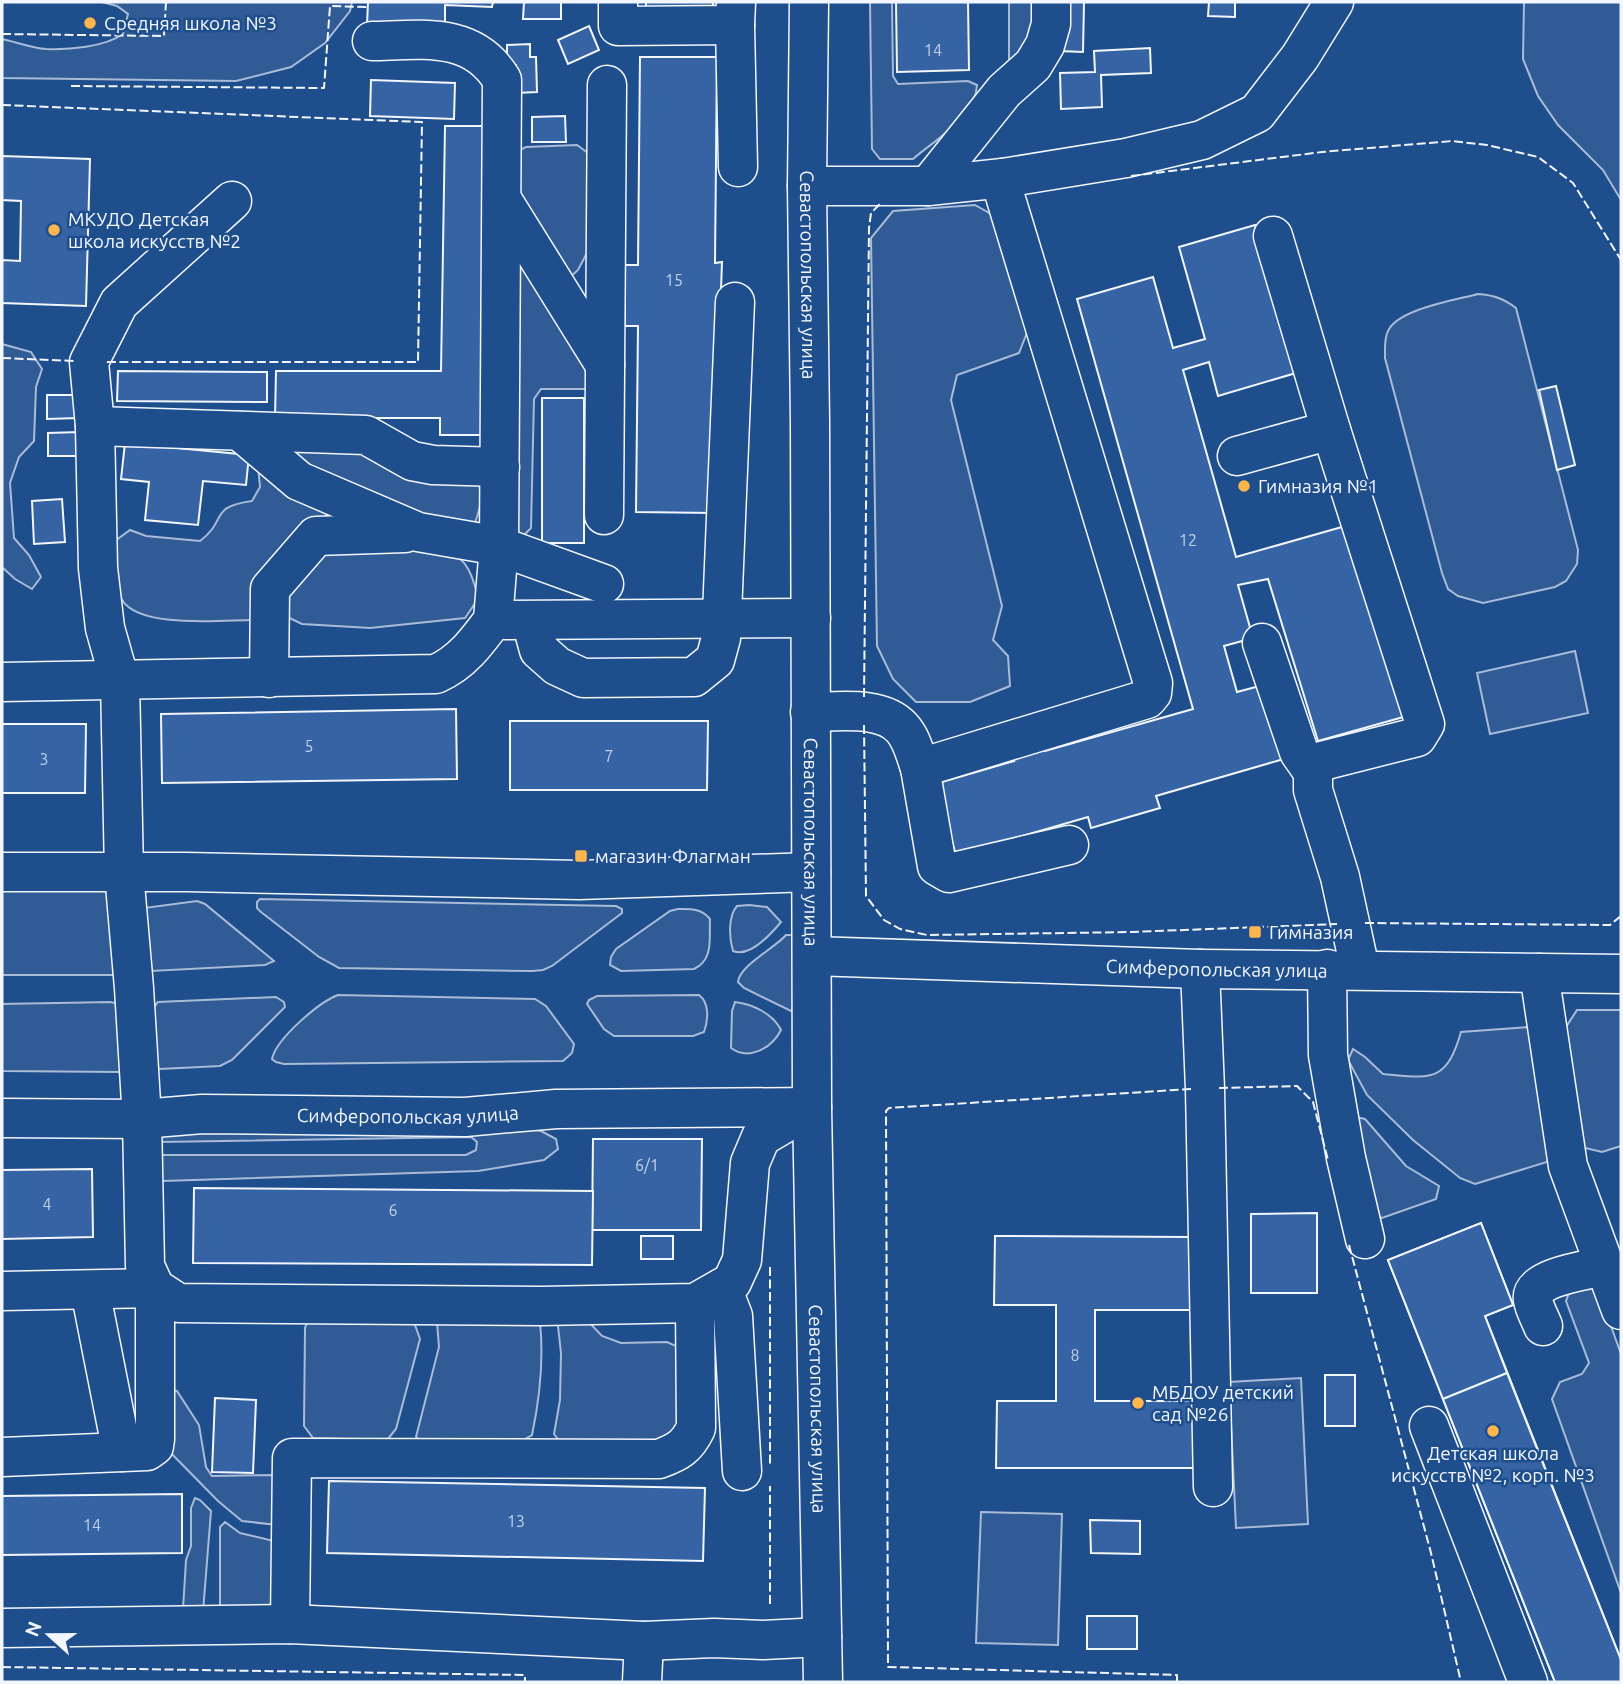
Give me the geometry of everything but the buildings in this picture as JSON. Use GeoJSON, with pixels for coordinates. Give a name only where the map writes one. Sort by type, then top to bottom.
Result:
{"type":"FeatureCollection","features":[{"type":"Feature","properties":{"kind":"street"},"geometry":{"type":"LineString","coordinates":[[618,2],[618,26],[735,14],[738,167]]}},
{"type":"Feature","properties":{"kind":"street","name":"Севастопольская улица"},"geometry":{"type":"LineString","coordinates":[[809,2],[807,186],[812,1108],[823,1682]]}},
{"type":"Feature","properties":{"kind":"street"},"geometry":{"type":"LineString","coordinates":[[928,186],[1004,90],[1033,65],[1045,45],[1051,24],[1051,2]]}},
{"type":"Feature","properties":{"kind":"street"},"geometry":{"type":"LineString","coordinates":[[807,186],[928,186],[1003,178],[1126,158],[1202,139],[1257,113],[1300,57],[1334,2]]}},
{"type":"Feature","properties":{"kind":"street"},"geometry":{"type":"LineString","coordinates":[[2,682],[436,674],[452,667],[468,653],[493,620],[499,546],[502,80],[494,66],[482,55],[456,43],[420,40],[372,41]]}},
{"type":"Feature","properties":{"kind":"street"},"geometry":{"type":"LineString","coordinates":[[604,515],[607,85]]}},
{"type":"Feature","properties":{"kind":"street"},"geometry":{"type":"LineString","coordinates":[[920,768],[1147,699],[1152,693],[1153,683],[1002,187],[1003,178]]}},
{"type":"Feature","properties":{"kind":"street"},"geometry":{"type":"LineString","coordinates":[[2,1457],[147,1451],[154,1446],[155,1288],[145,1266],[142,1119],[124,873],[120,681],[105,628],[98,568],[95,426],[89,362],[120,303],[232,201]]}},
{"type":"Feature","properties":{"kind":"street"},"geometry":{"type":"LineString","coordinates":[[503,201],[605,365]]}},
{"type":"Feature","properties":{"kind":"street"},"geometry":{"type":"LineString","coordinates":[[1273,236],[1331,430],[1425,724],[1417,737],[1322,761],[1313,772]]}},
{"type":"Feature","properties":{"kind":"street"},"geometry":{"type":"LineString","coordinates":[[531,621],[539,650],[557,666],[583,678],[694,677],[715,660],[720,638],[735,302]]}},
{"type":"Feature","properties":{"kind":"street"},"geometry":{"type":"LineString","coordinates":[[95,426],[366,435],[412,461],[433,465],[500,467]]}},
{"type":"Feature","properties":{"kind":"street"},"geometry":{"type":"LineString","coordinates":[[1237,456],[1331,430]]}},
{"type":"Feature","properties":{"kind":"street"},"geometry":{"type":"LineString","coordinates":[[240,431],[299,481],[418,532]]}},
{"type":"Feature","properties":{"kind":"street"},"geometry":{"type":"LineString","coordinates":[[269,678],[270,589],[316,536],[418,532],[499,546],[604,584]]}},
{"type":"Feature","properties":{"kind":"street"},"geometry":{"type":"LineString","coordinates":[[493,620],[811,618]]}},
{"type":"Feature","properties":{"kind":"street"},"geometry":{"type":"LineString","coordinates":[[1262,643],[1299,752],[1313,772],[1313,790],[1340,877],[1343,969],[1328,1055],[1346,1158],[1365,1239]]}},
{"type":"Feature","properties":{"kind":"street"},"geometry":{"type":"LineString","coordinates":[[810,712],[864,712],[882,716],[901,726],[911,743],[920,768],[937,866],[949,873],[1069,845]]}},
{"type":"Feature","properties":{"kind":"street"},"geometry":{"type":"LineString","coordinates":[[2,872],[186,872],[579,880],[811,872]]}},
{"type":"Feature","properties":{"kind":"street","name":"Симферопольская улица"},"geometry":{"type":"LineString","coordinates":[[813,956],[1200,969],[1621,974]]}},
{"type":"Feature","properties":{"kind":"street"},"geometry":{"type":"LineString","coordinates":[[1200,969],[1213,1487]]}},
{"type":"Feature","properties":{"kind":"street"},"geometry":{"type":"LineString","coordinates":[[1539,973],[1568,1166],[1621,1310]]}},
{"type":"Feature","properties":{"kind":"street"},"geometry":{"type":"LineString","coordinates":[[2,1291],[155,1288],[178,1303],[541,1306],[708,1295],[732,1282],[743,1260],[750,1163],[761,1137],[812,1108]]}},
{"type":"Feature","properties":{"kind":"street","name":"Симферопольская улица"},"geometry":{"type":"LineString","coordinates":[[2,1118],[142,1119],[202,1114],[465,1117],[556,1109],[812,1108]]}},
{"type":"Feature","properties":{"kind":"street"},"geometry":{"type":"LineString","coordinates":[[1543,1326],[1532,1298],[1534,1290],[1540,1284],[1605,1266]]}},
{"type":"Feature","properties":{"kind":"street"},"geometry":{"type":"LineString","coordinates":[[90,1290],[122,1452]]}},
{"type":"Feature","properties":{"kind":"street"},"geometry":{"type":"LineString","coordinates":[[708,1295],[733,1316],[742,1471]]}},
{"type":"Feature","properties":{"kind":"street"},"geometry":{"type":"LineString","coordinates":[[290,1624],[292,1458],[659,1459],[679,1452],[689,1443],[696,1428],[708,1295]]}},
{"type":"Feature","properties":{"kind":"street"},"geometry":{"type":"LineString","coordinates":[[1429,1426],[1528,1682]]}},
{"type":"Feature","properties":{"kind":"street"},"geometry":{"type":"LineString","coordinates":[[2,1628],[290,1624],[644,1641],[822,1637]]}},
{"type":"Feature","properties":{"kind":"street"},"geometry":{"type":"LineString","coordinates":[[642,1682],[644,1641]]}},
{"type":"Feature","properties":{"kind":"shaded area"},"geometry":{"type":"Polygon","coordinates":[[[102,2],[352,2],[350,11],[325,43],[291,67],[236,81],[2,78],[2,39],[41,48],[65,49],[97,45],[123,34],[128,14],[117,6],[102,2]]]}},
{"type":"Feature","properties":{"kind":"shaded area"},"geometry":{"type":"Polygon","coordinates":[[[870,2],[892,2],[893,76],[898,84],[968,81],[977,85],[975,97],[962,117],[913,159],[880,159],[872,149],[870,2]]]}},
{"type":"Feature","properties":{"kind":"shaded area"},"geometry":{"type":"Polygon","coordinates":[[[1009,2],[1046,2],[1013,68],[1009,59],[1009,2]]]}},
{"type":"Feature","properties":{"kind":"shaded area"},"geometry":{"type":"Polygon","coordinates":[[[1524,2],[1621,2],[1621,200],[1603,170],[1558,125],[1538,96],[1523,59],[1524,2]]]}},
{"type":"Feature","properties":{"kind":"shaded area"},"geometry":{"type":"Polygon","coordinates":[[[577,145],[588,153],[588,251],[578,270],[567,280],[519,214],[518,151],[526,147],[577,145]]]}},
{"type":"Feature","properties":{"kind":"shaded area"},"geometry":{"type":"Polygon","coordinates":[[[975,205],[998,218],[1028,330],[1019,353],[957,375],[951,400],[1002,606],[993,640],[1008,656],[1010,686],[970,702],[916,702],[893,679],[877,646],[871,238],[893,211],[975,205]]]}},
{"type":"Feature","properties":{"kind":"shaded area"},"geometry":{"type":"Polygon","coordinates":[[[517,249],[593,359],[591,389],[541,389],[534,399],[531,528],[524,535],[516,537],[517,249]]]}},
{"type":"Feature","properties":{"kind":"shaded area"},"geometry":{"type":"Polygon","coordinates":[[[1478,294],[1498,298],[1516,308],[1578,550],[1577,564],[1566,581],[1555,587],[1483,603],[1458,596],[1448,589],[1385,358],[1385,341],[1394,323],[1428,306],[1478,294]]]}},
{"type":"Feature","properties":{"kind":"shaded area"},"geometry":{"type":"Polygon","coordinates":[[[2,344],[31,352],[42,369],[36,387],[34,441],[19,457],[10,483],[14,538],[29,555],[41,577],[32,589],[2,567],[2,344]]]}},
{"type":"Feature","properties":{"kind":"shaded area"},"geometry":{"type":"Polygon","coordinates":[[[277,441],[339,443],[477,477],[481,500],[475,523],[457,527],[310,478],[277,441]]]}},
{"type":"Feature","properties":{"kind":"shaded area"},"geometry":{"type":"Polygon","coordinates":[[[258,466],[328,513],[253,620],[163,619],[132,609],[122,600],[114,571],[115,541],[130,530],[146,536],[200,541],[229,507],[252,501],[260,487],[258,466]]]}},
{"type":"Feature","properties":{"kind":"shaded area"},"geometry":{"type":"Polygon","coordinates":[[[409,544],[448,553],[464,562],[478,599],[465,618],[370,628],[302,624],[281,614],[280,594],[320,547],[409,544]]]}},
{"type":"Feature","properties":{"kind":"shaded area"},"geometry":{"type":"Polygon","coordinates":[[[1575,651],[1588,713],[1490,734],[1477,673],[1575,651]]]}},
{"type":"Feature","properties":{"kind":"shaded area"},"geometry":{"type":"Polygon","coordinates":[[[2,886],[113,889],[118,975],[2,975],[2,886]]]}},
{"type":"Feature","properties":{"kind":"shaded area"},"geometry":{"type":"Polygon","coordinates":[[[260,899],[616,906],[622,909],[622,913],[543,970],[339,968],[319,957],[261,912],[257,908],[260,899]]]}},
{"type":"Feature","properties":{"kind":"shaded area"},"geometry":{"type":"Polygon","coordinates":[[[197,901],[205,904],[274,961],[265,965],[151,971],[144,908],[197,901]]]}},
{"type":"Feature","properties":{"kind":"shaded area"},"geometry":{"type":"Polygon","coordinates":[[[737,906],[767,907],[781,922],[753,948],[733,951],[730,934],[732,915],[737,906]]]}},
{"type":"Feature","properties":{"kind":"shaded area"},"geometry":{"type":"Polygon","coordinates":[[[670,911],[699,911],[710,919],[708,954],[700,965],[694,969],[621,971],[610,965],[616,949],[670,911]]]}},
{"type":"Feature","properties":{"kind":"shaded area"},"geometry":{"type":"Polygon","coordinates":[[[786,935],[796,938],[795,1006],[791,1011],[744,988],[738,982],[744,970],[786,935]]]}},
{"type":"Feature","properties":{"kind":"shaded area"},"geometry":{"type":"Polygon","coordinates":[[[338,995],[535,999],[546,1006],[574,1044],[572,1053],[563,1061],[284,1064],[272,1059],[281,1042],[299,1022],[338,995]]]}},
{"type":"Feature","properties":{"kind":"shaded area"},"geometry":{"type":"Polygon","coordinates":[[[699,995],[706,1007],[706,1023],[704,1032],[693,1036],[614,1036],[604,1029],[587,1004],[597,996],[699,995]]]}},
{"type":"Feature","properties":{"kind":"shaded area"},"geometry":{"type":"Polygon","coordinates":[[[276,997],[284,1002],[285,1007],[232,1060],[220,1066],[160,1069],[153,1065],[152,1009],[158,1002],[276,997]]]}},
{"type":"Feature","properties":{"kind":"shaded area"},"geometry":{"type":"Polygon","coordinates":[[[735,1002],[762,1011],[777,1024],[781,1030],[766,1047],[752,1053],[738,1052],[731,1048],[732,1011],[735,1002]]]}},
{"type":"Feature","properties":{"kind":"shaded area"},"geometry":{"type":"Polygon","coordinates":[[[2,1004],[120,1004],[120,1072],[2,1071],[2,1004]]]}},
{"type":"Feature","properties":{"kind":"shaded area"},"geometry":{"type":"Polygon","coordinates":[[[1577,1010],[1621,1010],[1621,1146],[1602,1152],[1581,1147],[1564,1030],[1577,1010]]]}},
{"type":"Feature","properties":{"kind":"shaded area"},"geometry":{"type":"Polygon","coordinates":[[[1528,1027],[1555,1147],[1547,1162],[1475,1184],[1460,1178],[1413,1140],[1367,1095],[1348,1060],[1353,1049],[1383,1074],[1424,1076],[1434,1074],[1449,1061],[1461,1032],[1528,1027]]]}},
{"type":"Feature","properties":{"kind":"shaded area"},"geometry":{"type":"Polygon","coordinates":[[[1350,1116],[1365,1119],[1406,1166],[1439,1186],[1436,1199],[1382,1218],[1369,1213],[1350,1116]]]}},
{"type":"Feature","properties":{"kind":"shaded area"},"geometry":{"type":"Polygon","coordinates":[[[486,1120],[541,1131],[556,1139],[558,1149],[544,1160],[478,1171],[163,1181],[155,1176],[159,1155],[466,1155],[476,1150],[477,1142],[471,1137],[159,1142],[155,1127],[486,1120]]]}},
{"type":"Feature","properties":{"kind":"shaded area"},"geometry":{"type":"Polygon","coordinates":[[[1572,1285],[1596,1285],[1621,1354],[1621,1593],[1552,1399],[1560,1382],[1582,1374],[1589,1363],[1566,1301],[1572,1285]]]}},
{"type":"Feature","properties":{"kind":"shaded area"},"geometry":{"type":"Polygon","coordinates":[[[406,1315],[415,1325],[420,1339],[396,1429],[387,1440],[313,1438],[304,1426],[305,1328],[309,1316],[406,1315]]]}},
{"type":"Feature","properties":{"kind":"shaded area"},"geometry":{"type":"Polygon","coordinates":[[[562,1315],[584,1317],[602,1336],[621,1343],[667,1342],[685,1350],[677,1429],[661,1440],[564,1447],[554,1434],[560,1400],[561,1353],[558,1326],[562,1315]]]}},
{"type":"Feature","properties":{"kind":"shaded area"},"geometry":{"type":"Polygon","coordinates":[[[437,1322],[540,1322],[542,1351],[532,1435],[518,1443],[423,1444],[416,1437],[439,1347],[437,1322]]]}},
{"type":"Feature","properties":{"kind":"shaded area"},"geometry":{"type":"Polygon","coordinates":[[[1301,1378],[1308,1524],[1236,1528],[1229,1382],[1301,1378]]]}},
{"type":"Feature","properties":{"kind":"shaded area"},"geometry":{"type":"Polygon","coordinates":[[[165,1389],[177,1391],[199,1425],[206,1467],[212,1476],[279,1475],[277,1525],[242,1521],[218,1501],[162,1444],[165,1389]]]}},
{"type":"Feature","properties":{"kind":"shaded area"},"geometry":{"type":"Polygon","coordinates":[[[195,1498],[211,1511],[203,1612],[183,1609],[186,1560],[191,1546],[191,1508],[195,1498]]]}},
{"type":"Feature","properties":{"kind":"shaded area"},"geometry":{"type":"Polygon","coordinates":[[[981,1512],[1062,1514],[1058,1645],[976,1643],[981,1512]]]}},
{"type":"Feature","properties":{"kind":"shaded area"},"geometry":{"type":"Polygon","coordinates":[[[225,1522],[240,1533],[278,1542],[283,1596],[268,1612],[220,1608],[220,1527],[225,1522]]]}},
{"type":"Feature","properties":{"kind":"fence"},"geometry":{"type":"LineString","coordinates":[[2,34],[164,36],[166,2]]}},
{"type":"Feature","properties":{"kind":"fence"},"geometry":{"type":"LineString","coordinates":[[71,86],[324,88],[330,6],[368,7]]}},
{"type":"Feature","properties":{"kind":"fence"},"geometry":{"type":"LineString","coordinates":[[2,105],[422,122],[418,362],[106,362]]}},
{"type":"Feature","properties":{"kind":"fence"},"geometry":{"type":"LineString","coordinates":[[1131,176],[1322,152],[1452,141],[1487,145],[1538,157],[1573,183],[1621,260]]}},
{"type":"Feature","properties":{"kind":"fence"},"geometry":{"type":"LineString","coordinates":[[864,697],[869,228],[871,213],[880,204]]}},
{"type":"Feature","properties":{"kind":"fence"},"geometry":{"type":"LineString","coordinates":[[2,358],[75,361]]}},
{"type":"Feature","properties":{"kind":"fence"},"geometry":{"type":"LineString","coordinates":[[864,725],[866,896],[884,920],[900,929],[927,935],[1132,932],[1337,924]]}},
{"type":"Feature","properties":{"kind":"fence"},"geometry":{"type":"LineString","coordinates":[[1365,923],[1610,925],[1621,916]]}},
{"type":"Feature","properties":{"kind":"fence"},"geometry":{"type":"LineString","coordinates":[[1219,1088],[1297,1086],[1313,1102],[1328,1160]]}},
{"type":"Feature","properties":{"kind":"fence"},"geometry":{"type":"LineString","coordinates":[[1177,1682],[1177,1675],[888,1667],[886,1111],[889,1108],[1191,1089]]}},
{"type":"Feature","properties":{"kind":"fence"},"geometry":{"type":"LineString","coordinates":[[1349,1245],[1431,1553],[1461,1682]]}},
{"type":"Feature","properties":{"kind":"fence"},"geometry":{"type":"LineString","coordinates":[[770,1267],[770,1467]]}},
{"type":"Feature","properties":{"kind":"fence"},"geometry":{"type":"LineString","coordinates":[[770,1486],[770,1604]]}},
{"type":"Feature","properties":{"kind":"fence"},"geometry":{"type":"LineString","coordinates":[[2,1667],[525,1675],[525,1682]]}},
{"type":"Feature","properties":{"kind":"place","name":"Средняя школа №3"},"geometry":{"type":"Point","coordinates":[90,23]}},
{"type":"Feature","properties":{"kind":"place","name":"МКУДО Детская школа искусств №2"},"geometry":{"type":"Point","coordinates":[54,230]}},
{"type":"Feature","properties":{"kind":"place","name":"Гимназия №1"},"geometry":{"type":"Point","coordinates":[1244,486]}},
{"type":"Feature","properties":{"kind":"place","name":"магазин Флагман"},"geometry":{"type":"Point","coordinates":[581,856]}},
{"type":"Feature","properties":{"kind":"place","name":"Гимназия"},"geometry":{"type":"Point","coordinates":[1255,932]}},
{"type":"Feature","properties":{"kind":"place","name":"МБДОУ детский сад №26"},"geometry":{"type":"Point","coordinates":[1138,1403]}},
{"type":"Feature","properties":{"kind":"place","name":"Детская школа искусств №2, корп. №3"},"geometry":{"type":"Point","coordinates":[1493,1431]}}]}
